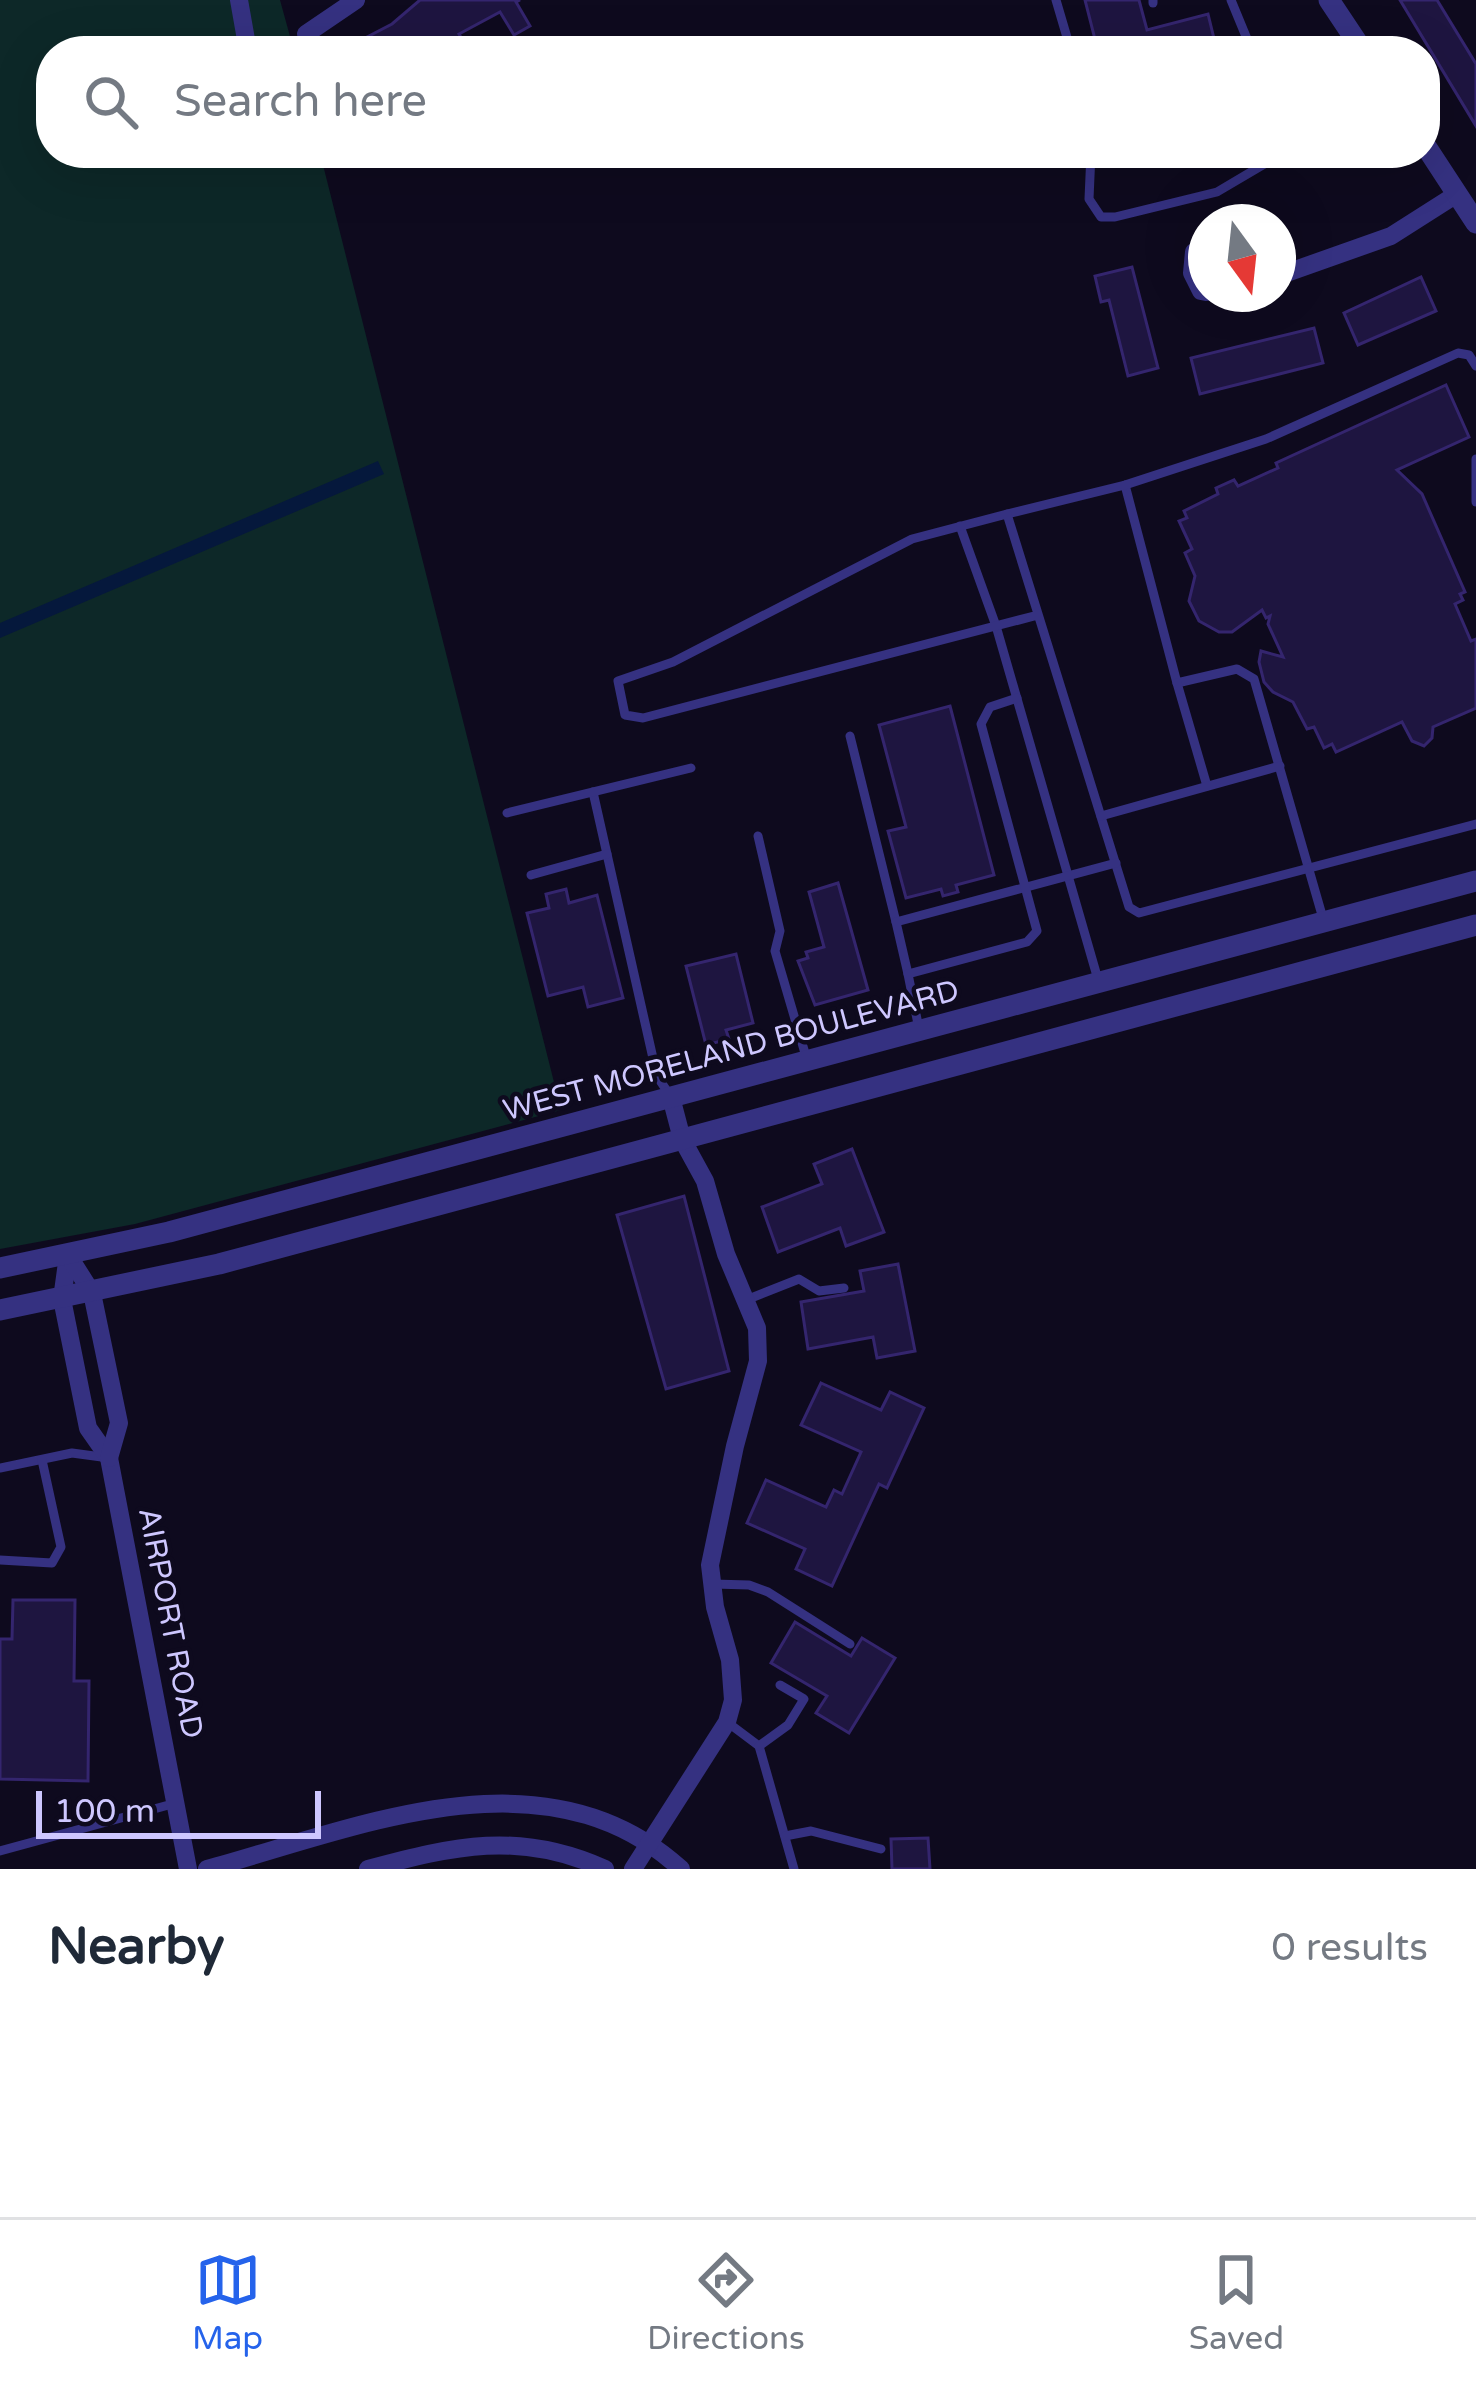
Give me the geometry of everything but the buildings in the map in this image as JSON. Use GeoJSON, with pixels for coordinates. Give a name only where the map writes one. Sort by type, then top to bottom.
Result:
{"type":"FeatureCollection","features":[{"type":"Feature","properties":{"kind":"street"},"geometry":{"type":"LineString","coordinates":[[239,0],[245,36]]}},
{"type":"Feature","properties":{"kind":"street"},"geometry":{"type":"LineString","coordinates":[[306,34],[356,0]]}},
{"type":"Feature","properties":{"kind":"street"},"geometry":{"type":"LineString","coordinates":[[1329,0],[1353,36]]}},
{"type":"Feature","properties":{"kind":"street"},"geometry":{"type":"LineString","coordinates":[[1440,168],[1476,223]]}},
{"type":"Feature","properties":{"kind":"street"},"geometry":{"type":"LineString","coordinates":[[1296,270],[1391,236],[1457,194]]}},
{"type":"Feature","properties":{"kind":"street","name":"WEST MORELAND BOULEVARD"},"geometry":{"type":"LineString","coordinates":[[0,1268],[289,1200],[1476,881]]}},
{"type":"Feature","properties":{"kind":"street"},"geometry":{"type":"LineString","coordinates":[[1324,922],[1335,964]]}},
{"type":"Feature","properties":{"kind":"street"},"geometry":{"type":"LineString","coordinates":[[0,1310],[92,1293],[300,1242],[1476,926]]}},
{"type":"Feature","properties":{"kind":"street"},"geometry":{"type":"LineString","coordinates":[[1099,983],[1112,1024]]}},
{"type":"Feature","properties":{"kind":"street"},"geometry":{"type":"LineString","coordinates":[[912,1032],[917,1076]]}},
{"type":"Feature","properties":{"kind":"street"},"geometry":{"type":"LineString","coordinates":[[633,1869],[727,1723],[733,1700],[730,1660],[710,1565],[758,1360],[757,1328],[670,1097]]}},
{"type":"Feature","properties":{"kind":"street"},"geometry":{"type":"LineString","coordinates":[[289,1200],[300,1242]]}},
{"type":"Feature","properties":{"kind":"street","name":"AIRPORT ROAD"},"geometry":{"type":"LineString","coordinates":[[68,1255],[92,1293],[119,1423],[109,1459]]}},
{"type":"Feature","properties":{"kind":"street","name":"AIRPORT ROAD"},"geometry":{"type":"LineString","coordinates":[[68,1255],[62,1299],[88,1428],[109,1459],[188,1869]]}},
{"type":"Feature","properties":{"kind":"street"},"geometry":{"type":"LineString","coordinates":[[207,1869],[468,1802],[543,1805],[613,1826],[681,1869]]}},
{"type":"Feature","properties":{"kind":"street"},"geometry":{"type":"LineString","coordinates":[[392,1819],[404,1859]]}},
{"type":"Feature","properties":{"kind":"street"},"geometry":{"type":"LineString","coordinates":[[368,1869],[444,1848],[515,1844],[547,1849],[605,1869]]}},
{"type":"Feature","properties":{"kind":"lane"},"geometry":{"type":"LineString","coordinates":[[1055,0],[1066,36]]}},
{"type":"Feature","properties":{"kind":"lane"},"geometry":{"type":"LineString","coordinates":[[1231,0],[1246,36]]}},
{"type":"Feature","properties":{"kind":"lane"},"geometry":{"type":"LineString","coordinates":[[1090,168],[1089,200],[1101,217],[1115,217],[1217,192],[1258,168]]}},
{"type":"Feature","properties":{"kind":"lane"},"geometry":{"type":"LineString","coordinates":[[1038,615],[643,718],[625,715],[618,681],[673,662],[912,539],[1125,485],[1266,439],[1459,353],[1469,355],[1476,366]]}},
{"type":"Feature","properties":{"kind":"lane"},"geometry":{"type":"LineString","coordinates":[[1476,459],[1476,502]]}},
{"type":"Feature","properties":{"kind":"lane"},"geometry":{"type":"LineString","coordinates":[[1125,485],[1207,787]]}},
{"type":"Feature","properties":{"kind":"lane"},"geometry":{"type":"LineString","coordinates":[[1006,514],[1129,907],[1139,914],[1476,824]]}},
{"type":"Feature","properties":{"kind":"lane"},"geometry":{"type":"LineString","coordinates":[[960,526],[996,626],[1099,983]]}},
{"type":"Feature","properties":{"kind":"lane"},"geometry":{"type":"LineString","coordinates":[[1177,683],[1237,669],[1254,679],[1324,922]]}},
{"type":"Feature","properties":{"kind":"lane"},"geometry":{"type":"LineString","coordinates":[[908,974],[1027,942],[1037,931],[981,724],[989,707],[1017,698]]}},
{"type":"Feature","properties":{"kind":"lane"},"geometry":{"type":"LineString","coordinates":[[850,736],[908,974],[912,1032]]}},
{"type":"Feature","properties":{"kind":"lane"},"geometry":{"type":"LineString","coordinates":[[1101,816],[1280,766]]}},
{"type":"Feature","properties":{"kind":"lane"},"geometry":{"type":"LineString","coordinates":[[507,813],[691,768]]}},
{"type":"Feature","properties":{"kind":"lane"},"geometry":{"type":"LineString","coordinates":[[592,792],[657,1076],[670,1097]]}},
{"type":"Feature","properties":{"kind":"lane"},"geometry":{"type":"LineString","coordinates":[[758,836],[780,931],[775,951],[807,1060]]}},
{"type":"Feature","properties":{"kind":"lane"},"geometry":{"type":"LineString","coordinates":[[531,875],[607,854]]}},
{"type":"Feature","properties":{"kind":"lane"},"geometry":{"type":"LineString","coordinates":[[896,922],[1116,863]]}},
{"type":"Feature","properties":{"kind":"lane"},"geometry":{"type":"LineString","coordinates":[[746,1300],[799,1279],[818,1291],[844,1288]]}},
{"type":"Feature","properties":{"kind":"lane"},"geometry":{"type":"LineString","coordinates":[[0,1468],[72,1454],[109,1459]]}},
{"type":"Feature","properties":{"kind":"lane"},"geometry":{"type":"LineString","coordinates":[[0,1560],[52,1563],[61,1547],[41,1460]]}},
{"type":"Feature","properties":{"kind":"lane"},"geometry":{"type":"LineString","coordinates":[[712,1585],[748,1585],[768,1592],[850,1644]]}},
{"type":"Feature","properties":{"kind":"lane"},"geometry":{"type":"LineString","coordinates":[[759,1746],[788,1725],[804,1699],[780,1685]]}},
{"type":"Feature","properties":{"kind":"lane"},"geometry":{"type":"LineString","coordinates":[[727,1723],[759,1746],[794,1869]]}},
{"type":"Feature","properties":{"kind":"lane"},"geometry":{"type":"LineString","coordinates":[[0,1850],[176,1803]]}},
{"type":"Feature","properties":{"kind":"lane"},"geometry":{"type":"LineString","coordinates":[[785,1836],[811,1831],[881,1849]]}},
{"type":"Feature","properties":{"kind":"green space"},"geometry":{"type":"Polygon","coordinates":[[[0,0],[280,0],[290,36],[36,36],[36,168],[324,168],[561,1110],[135,1224],[0,1249],[0,0]]]}},
{"type":"Feature","properties":{"kind":"water"},"geometry":{"type":"Polygon","coordinates":[[[378,461],[384,474],[0,638],[0,623],[378,461]]]}}]}
